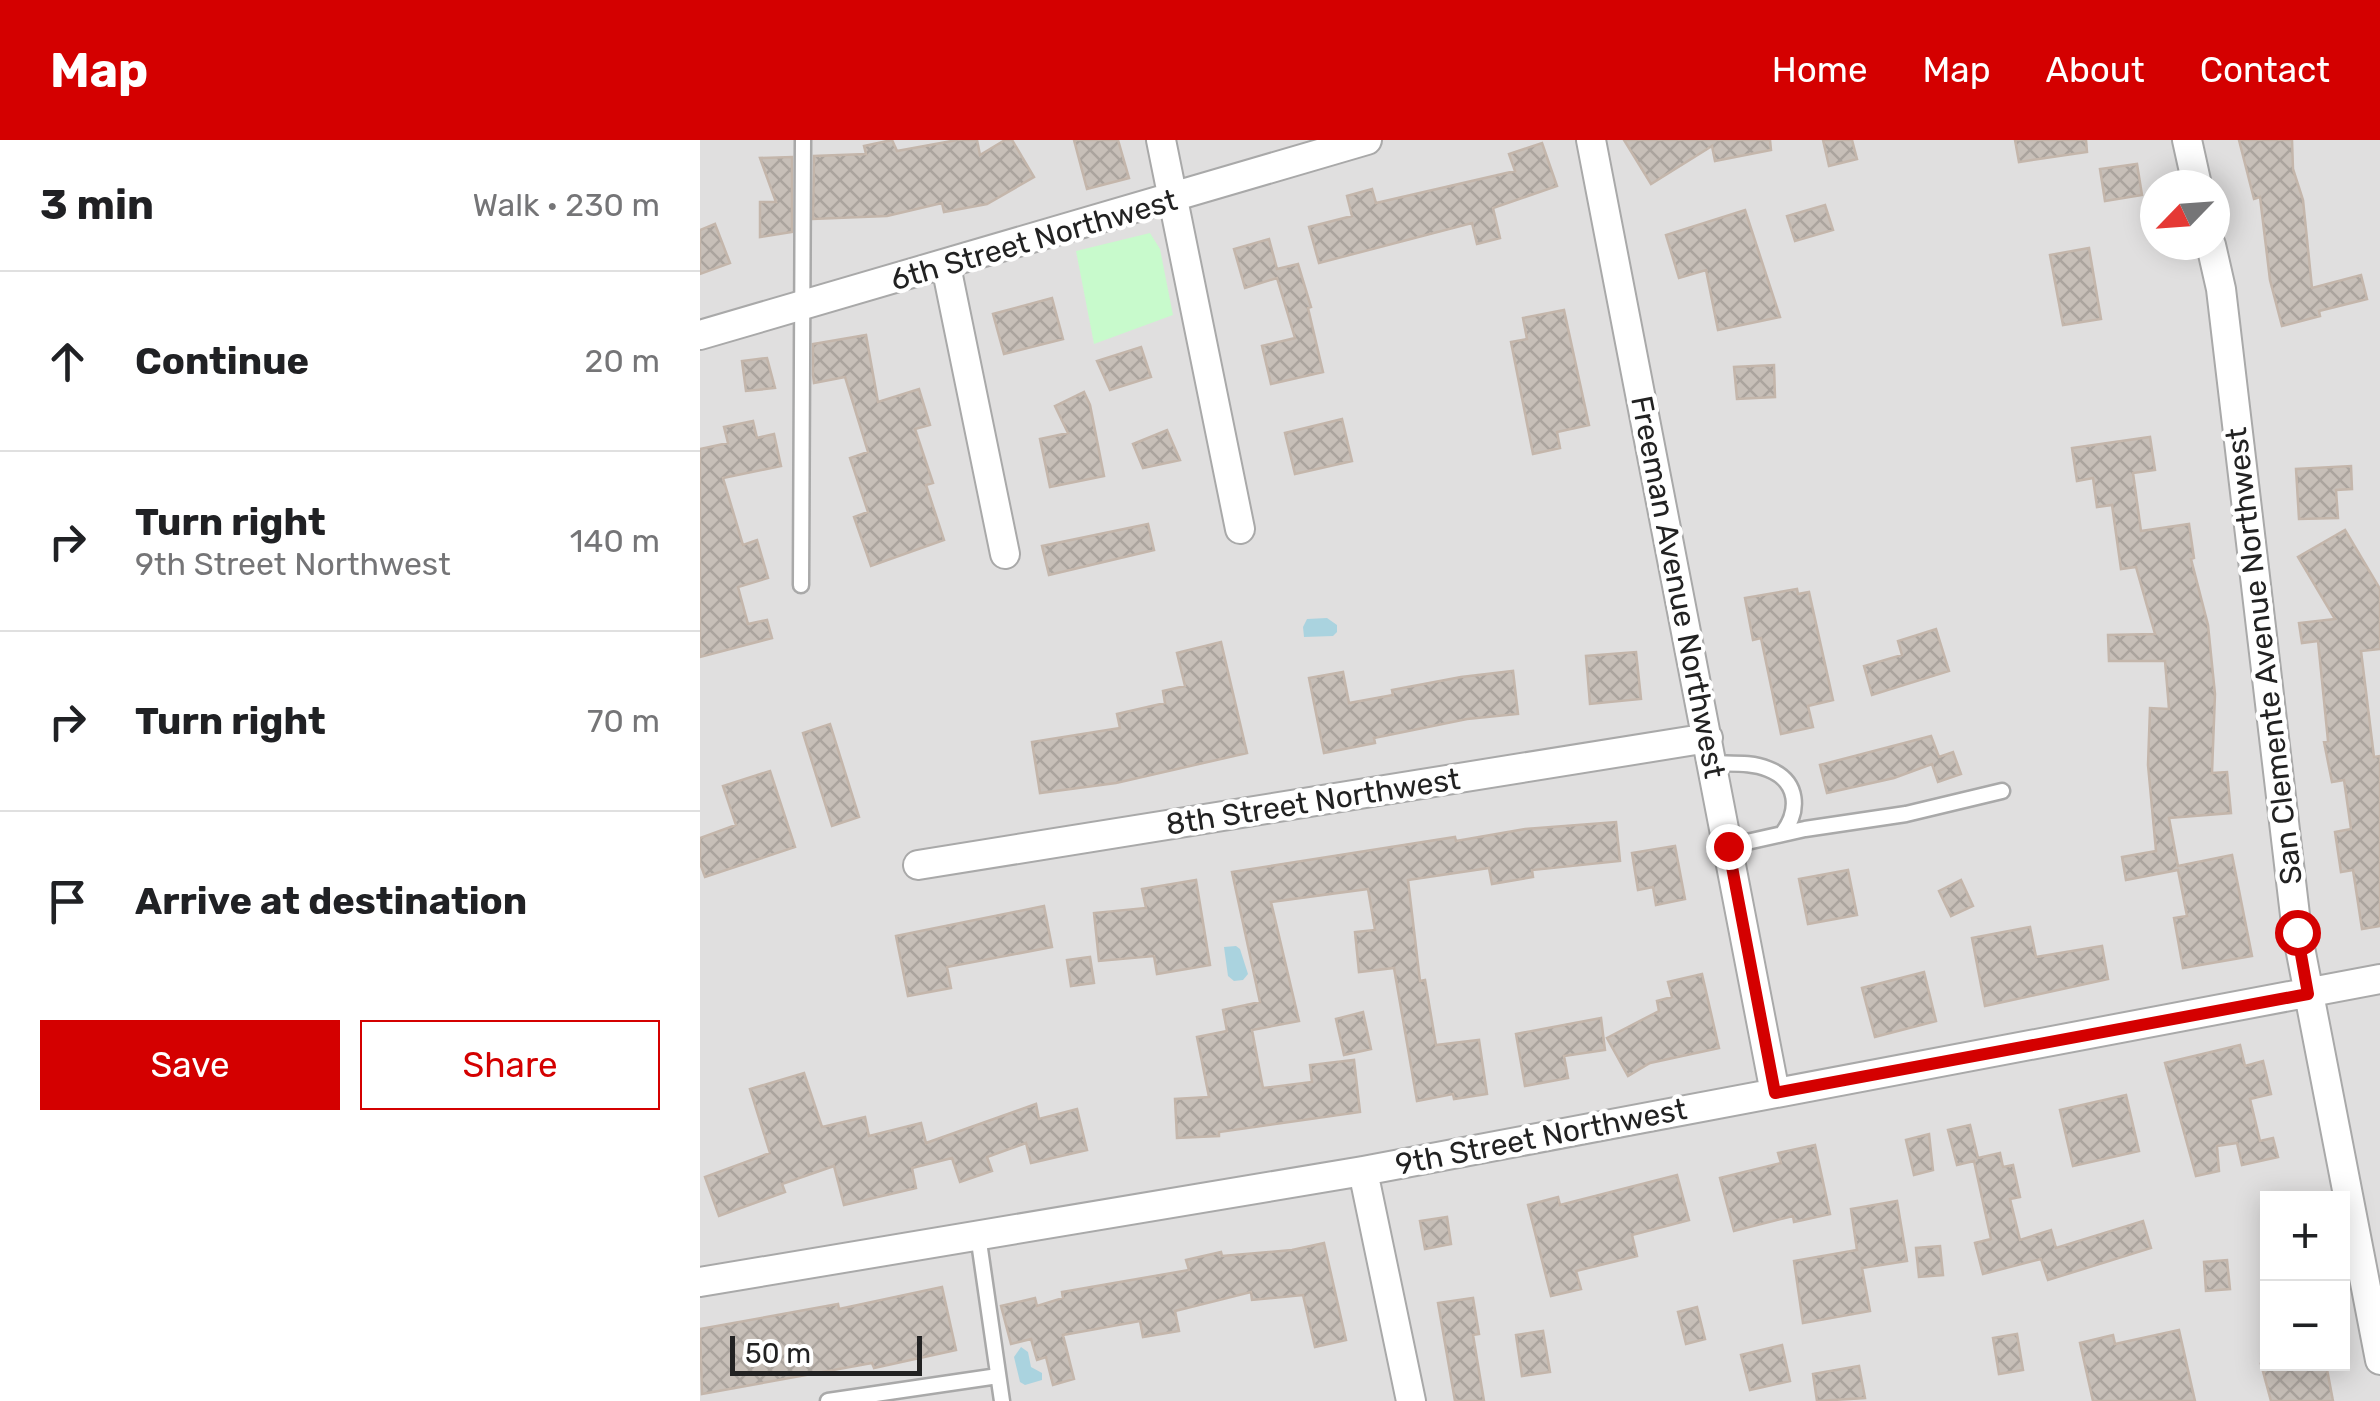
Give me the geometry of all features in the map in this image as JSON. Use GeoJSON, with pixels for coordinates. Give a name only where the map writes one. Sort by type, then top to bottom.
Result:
{"type":"FeatureCollection","features":[{"type":"Feature","properties":{"kind":"street"},"geometry":{"type":"LineString","coordinates":[[1161,140],[1240,529]]}},
{"type":"Feature","properties":{"kind":"street","name":"6th Street Northwest"},"geometry":{"type":"LineString","coordinates":[[700,336],[1366,140]]}},
{"type":"Feature","properties":{"kind":"street","name":"Freeman Avenue Northwest"},"geometry":{"type":"LineString","coordinates":[[1591,140],[1775,1093]]}},
{"type":"Feature","properties":{"kind":"street"},"geometry":{"type":"LineString","coordinates":[[2187,140],[2194,170]]}},
{"type":"Feature","properties":{"kind":"street","name":"San Clemente Avenue Northwest"},"geometry":{"type":"LineString","coordinates":[[2214,260],[2221,289],[2297,932],[2380,1360]]}},
{"type":"Feature","properties":{"kind":"street"},"geometry":{"type":"LineString","coordinates":[[946,266],[1004,554]]}},
{"type":"Feature","properties":{"kind":"street","name":"8th Street Northwest"},"geometry":{"type":"LineString","coordinates":[[918,866],[1710,750]]}},
{"type":"Feature","properties":{"kind":"street","name":"9th Street Northwest"},"geometry":{"type":"LineString","coordinates":[[700,1282],[1363,1171],[2380,979]]}},
{"type":"Feature","properties":{"kind":"street"},"geometry":{"type":"LineString","coordinates":[[1363,1171],[1412,1401]]}},
{"type":"Feature","properties":{"kind":"lane"},"geometry":{"type":"LineString","coordinates":[[800,585],[803,140]]}},
{"type":"Feature","properties":{"kind":"lane"},"geometry":{"type":"LineString","coordinates":[[1710,750],[1772,770],[1789,787],[1796,805],[1794,819],[1782,834]]}},
{"type":"Feature","properties":{"kind":"lane"},"geometry":{"type":"LineString","coordinates":[[1728,846],[1906,814],[2002,791]]}},
{"type":"Feature","properties":{"kind":"lane"},"geometry":{"type":"LineString","coordinates":[[978,1235],[1002,1401]]}},
{"type":"Feature","properties":{"kind":"lane"},"geometry":{"type":"LineString","coordinates":[[828,1401],[998,1376]]}},
{"type":"Feature","properties":{"kind":"shaded area"},"geometry":{"type":"Polygon","coordinates":[[[700,140],[2380,140],[2380,1401],[700,1401],[700,140]]]}},
{"type":"Feature","properties":{"kind":"green space"},"geometry":{"type":"Polygon","coordinates":[[[1150,233],[1160,249],[1173,315],[1094,344],[1076,251],[1150,233]]]}},
{"type":"Feature","properties":{"kind":"water"},"geometry":{"type":"Polygon","coordinates":[[[1327,618],[1337,625],[1333,636],[1304,637],[1307,619],[1327,618]]]}},
{"type":"Feature","properties":{"kind":"water"},"geometry":{"type":"Polygon","coordinates":[[[1236,946],[1248,974],[1243,980],[1234,981],[1228,976],[1224,947],[1236,946]]]}},
{"type":"Feature","properties":{"kind":"water"},"geometry":{"type":"Polygon","coordinates":[[[1021,1347],[1028,1352],[1031,1367],[1042,1373],[1042,1380],[1025,1385],[1020,1382],[1014,1357],[1021,1347]]]}},
{"type":"Feature","properties":{"kind":"building"},"geometry":{"type":"Polygon","coordinates":[[[892,140],[897,151],[977,140],[980,155],[1012,140],[1034,177],[987,204],[944,212],[942,203],[887,216],[813,219],[814,156],[866,154],[864,146],[892,140]]]}},
{"type":"Feature","properties":{"kind":"building"},"geometry":{"type":"Polygon","coordinates":[[[1074,140],[1118,140],[1129,178],[1087,189],[1074,140]]]}},
{"type":"Feature","properties":{"kind":"building"},"geometry":{"type":"Polygon","coordinates":[[[1624,140],[1770,140],[1771,150],[1715,161],[1712,146],[1651,184],[1624,140]]]}},
{"type":"Feature","properties":{"kind":"building"},"geometry":{"type":"Polygon","coordinates":[[[1823,140],[1852,140],[1857,159],[1829,166],[1823,140]]]}},
{"type":"Feature","properties":{"kind":"building"},"geometry":{"type":"Polygon","coordinates":[[[2015,140],[2086,140],[2087,152],[2019,162],[2015,140]]]}},
{"type":"Feature","properties":{"kind":"building"},"geometry":{"type":"Polygon","coordinates":[[[2239,140],[2292,140],[2312,288],[2361,275],[2367,299],[2319,311],[2320,316],[2282,326],[2270,280],[2260,197],[2254,199],[2239,140]]]}},
{"type":"Feature","properties":{"kind":"building"},"geometry":{"type":"Polygon","coordinates":[[[1542,143],[1557,186],[1493,208],[1500,238],[1477,244],[1472,223],[1319,263],[1309,227],[1352,216],[1347,196],[1372,189],[1376,203],[1515,171],[1509,154],[1542,143]]]}},
{"type":"Feature","properties":{"kind":"building"},"geometry":{"type":"Polygon","coordinates":[[[792,157],[792,232],[760,237],[760,202],[776,202],[760,158],[792,157]]]}},
{"type":"Feature","properties":{"kind":"building"},"geometry":{"type":"Polygon","coordinates":[[[2137,164],[2140,195],[2105,201],[2100,169],[2137,164]]]}},
{"type":"Feature","properties":{"kind":"building"},"geometry":{"type":"Polygon","coordinates":[[[1825,205],[1833,230],[1795,241],[1787,216],[1825,205]]]}},
{"type":"Feature","properties":{"kind":"building"},"geometry":{"type":"Polygon","coordinates":[[[1745,210],[1780,317],[1718,330],[1706,270],[1679,278],[1666,235],[1745,210]]]}},
{"type":"Feature","properties":{"kind":"building"},"geometry":{"type":"Polygon","coordinates":[[[715,224],[730,263],[700,274],[700,230],[715,224]]]}},
{"type":"Feature","properties":{"kind":"building"},"geometry":{"type":"Polygon","coordinates":[[[1269,239],[1277,269],[1298,264],[1323,372],[1271,384],[1262,346],[1295,338],[1277,278],[1245,288],[1234,249],[1269,239]]]}},
{"type":"Feature","properties":{"kind":"building"},"geometry":{"type":"Polygon","coordinates":[[[2089,248],[2101,319],[2063,325],[2050,255],[2089,248]]]}},
{"type":"Feature","properties":{"kind":"building"},"geometry":{"type":"Polygon","coordinates":[[[1052,298],[1063,339],[1004,354],[993,314],[1052,298]]]}},
{"type":"Feature","properties":{"kind":"building"},"geometry":{"type":"Polygon","coordinates":[[[1564,310],[1589,425],[1557,432],[1560,448],[1533,454],[1511,342],[1527,339],[1523,318],[1564,310]]]}},
{"type":"Feature","properties":{"kind":"building"},"geometry":{"type":"Polygon","coordinates":[[[866,335],[878,402],[919,389],[930,425],[915,429],[933,483],[926,485],[944,540],[871,566],[854,517],[868,512],[850,458],[868,452],[845,377],[814,383],[813,375],[813,344],[866,335]]]}},
{"type":"Feature","properties":{"kind":"building"},"geometry":{"type":"Polygon","coordinates":[[[1141,347],[1151,377],[1110,390],[1097,361],[1141,347]]]}},
{"type":"Feature","properties":{"kind":"building"},"geometry":{"type":"Polygon","coordinates":[[[767,358],[775,388],[746,391],[742,361],[767,358]]]}},
{"type":"Feature","properties":{"kind":"building"},"geometry":{"type":"Polygon","coordinates":[[[1774,365],[1775,397],[1737,399],[1734,367],[1774,365]]]}},
{"type":"Feature","properties":{"kind":"building"},"geometry":{"type":"Polygon","coordinates":[[[1084,392],[1104,476],[1050,487],[1040,439],[1068,433],[1055,406],[1084,392]]]}},
{"type":"Feature","properties":{"kind":"building"},"geometry":{"type":"Polygon","coordinates":[[[1342,419],[1352,461],[1295,474],[1285,433],[1342,419]]]}},
{"type":"Feature","properties":{"kind":"building"},"geometry":{"type":"Polygon","coordinates":[[[753,421],[757,438],[774,434],[781,466],[723,478],[743,545],[757,540],[768,578],[738,587],[748,624],[767,620],[772,638],[700,657],[700,449],[728,443],[724,427],[753,421]]]}},
{"type":"Feature","properties":{"kind":"building"},"geometry":{"type":"Polygon","coordinates":[[[1167,430],[1180,460],[1143,468],[1133,444],[1167,430]]]}},
{"type":"Feature","properties":{"kind":"building"},"geometry":{"type":"Polygon","coordinates":[[[2150,437],[2155,470],[2133,473],[2141,531],[2189,524],[2194,558],[2191,559],[2208,625],[2215,694],[2212,773],[2227,772],[2231,813],[2169,818],[2178,866],[2232,855],[2252,956],[2183,968],[2174,918],[2187,916],[2178,870],[2126,880],[2122,857],[2156,851],[2148,765],[2150,708],[2169,709],[2165,661],[2109,661],[2108,635],[2155,634],[2136,567],[2121,569],[2112,505],[2097,507],[2093,478],[2077,481],[2072,448],[2150,437]]]}},
{"type":"Feature","properties":{"kind":"building"},"geometry":{"type":"Polygon","coordinates":[[[2351,466],[2352,489],[2336,490],[2338,518],[2299,519],[2296,469],[2351,466]]]}},
{"type":"Feature","properties":{"kind":"building"},"geometry":{"type":"Polygon","coordinates":[[[1148,524],[1154,550],[1049,575],[1042,546],[1148,524]]]}},
{"type":"Feature","properties":{"kind":"building"},"geometry":{"type":"Polygon","coordinates":[[[2345,530],[2380,589],[2380,649],[2361,651],[2374,757],[2380,756],[2380,926],[2362,929],[2353,870],[2341,872],[2335,832],[2351,829],[2344,780],[2332,782],[2324,742],[2328,741],[2318,641],[2302,643],[2299,623],[2335,619],[2298,557],[2345,530]]]}},
{"type":"Feature","properties":{"kind":"building"},"geometry":{"type":"Polygon","coordinates":[[[1797,589],[1798,594],[1809,592],[1833,700],[1808,706],[1813,727],[1781,734],[1761,638],[1753,640],[1745,598],[1797,589]]]}},
{"type":"Feature","properties":{"kind":"building"},"geometry":{"type":"Polygon","coordinates":[[[1936,629],[1949,671],[1872,695],[1864,666],[1902,655],[1898,641],[1936,629]]]}},
{"type":"Feature","properties":{"kind":"building"},"geometry":{"type":"Polygon","coordinates":[[[1221,642],[1247,753],[1116,783],[1040,793],[1032,742],[1120,728],[1117,714],[1165,703],[1163,691],[1185,686],[1177,653],[1221,642]]]}},
{"type":"Feature","properties":{"kind":"building"},"geometry":{"type":"Polygon","coordinates":[[[1636,652],[1641,699],[1590,704],[1586,656],[1636,652]]]}},
{"type":"Feature","properties":{"kind":"building"},"geometry":{"type":"Polygon","coordinates":[[[1513,671],[1518,714],[1467,719],[1374,738],[1375,743],[1324,753],[1309,678],[1343,672],[1349,703],[1393,695],[1392,690],[1513,671]]]}},
{"type":"Feature","properties":{"kind":"building"},"geometry":{"type":"Polygon","coordinates":[[[830,724],[859,817],[832,826],[803,733],[830,724]]]}},
{"type":"Feature","properties":{"kind":"building"},"geometry":{"type":"Polygon","coordinates":[[[1931,736],[1939,757],[1953,752],[1961,774],[1938,782],[1932,764],[1894,778],[1827,793],[1820,765],[1931,736]]]}},
{"type":"Feature","properties":{"kind":"building"},"geometry":{"type":"Polygon","coordinates":[[[770,771],[795,847],[705,877],[700,863],[700,838],[736,825],[723,786],[770,771]]]}},
{"type":"Feature","properties":{"kind":"building"},"geometry":{"type":"Polygon","coordinates":[[[1616,822],[1620,861],[1532,870],[1533,877],[1492,884],[1489,868],[1408,880],[1420,981],[1425,980],[1436,1045],[1479,1040],[1487,1094],[1454,1099],[1453,1094],[1417,1101],[1394,968],[1359,972],[1355,932],[1375,930],[1368,889],[1271,902],[1299,1021],[1252,1030],[1263,1088],[1312,1082],[1310,1065],[1354,1060],[1360,1112],[1219,1132],[1219,1136],[1177,1138],[1175,1099],[1209,1097],[1197,1037],[1227,1031],[1223,1010],[1260,1002],[1232,872],[1455,837],[1456,841],[1525,829],[1616,822]]]}},
{"type":"Feature","properties":{"kind":"building"},"geometry":{"type":"Polygon","coordinates":[[[1675,846],[1685,899],[1656,905],[1653,887],[1638,890],[1632,853],[1675,846]]]}},
{"type":"Feature","properties":{"kind":"building"},"geometry":{"type":"Polygon","coordinates":[[[1848,870],[1857,915],[1808,924],[1799,879],[1848,870]]]}},
{"type":"Feature","properties":{"kind":"building"},"geometry":{"type":"Polygon","coordinates":[[[1196,880],[1210,965],[1157,974],[1154,956],[1099,961],[1094,913],[1146,908],[1142,889],[1196,880]]]}},
{"type":"Feature","properties":{"kind":"building"},"geometry":{"type":"Polygon","coordinates":[[[1961,880],[1973,906],[1951,916],[1939,891],[1961,880]]]}},
{"type":"Feature","properties":{"kind":"building"},"geometry":{"type":"Polygon","coordinates":[[[1044,906],[1052,947],[947,967],[951,988],[908,996],[896,936],[1044,906]]]}},
{"type":"Feature","properties":{"kind":"building"},"geometry":{"type":"Polygon","coordinates":[[[2030,927],[2036,957],[2102,946],[2108,979],[1985,1006],[1972,938],[2030,927]]]}},
{"type":"Feature","properties":{"kind":"building"},"geometry":{"type":"Polygon","coordinates":[[[1090,957],[1094,983],[1071,986],[1067,960],[1090,957]]]}},
{"type":"Feature","properties":{"kind":"building"},"geometry":{"type":"Polygon","coordinates":[[[1924,972],[1936,1021],[1875,1037],[1862,988],[1924,972]]]}},
{"type":"Feature","properties":{"kind":"building"},"geometry":{"type":"Polygon","coordinates":[[[1702,974],[1719,1048],[1650,1063],[1628,1076],[1607,1038],[1659,1011],[1657,1001],[1672,997],[1668,982],[1702,974]]]}},
{"type":"Feature","properties":{"kind":"building"},"geometry":{"type":"Polygon","coordinates":[[[1363,1012],[1371,1049],[1344,1055],[1336,1019],[1363,1012]]]}},
{"type":"Feature","properties":{"kind":"building"},"geometry":{"type":"Polygon","coordinates":[[[1601,1018],[1605,1050],[1564,1056],[1568,1078],[1525,1086],[1516,1034],[1601,1018]]]}},
{"type":"Feature","properties":{"kind":"building"},"geometry":{"type":"Polygon","coordinates":[[[2240,1045],[2245,1066],[2263,1061],[2271,1094],[2250,1099],[2260,1141],[2273,1138],[2278,1157],[2242,1165],[2237,1143],[2217,1146],[2219,1171],[2196,1176],[2165,1063],[2240,1045]]]}},
{"type":"Feature","properties":{"kind":"building"},"geometry":{"type":"Polygon","coordinates":[[[804,1073],[822,1127],[865,1117],[869,1136],[921,1123],[926,1143],[1036,1104],[1039,1119],[1077,1109],[1087,1150],[1031,1163],[1026,1143],[987,1157],[992,1171],[960,1182],[952,1158],[912,1168],[916,1188],[844,1205],[834,1166],[782,1184],[785,1192],[719,1216],[705,1177],[770,1153],[750,1089],[804,1073]]]}},
{"type":"Feature","properties":{"kind":"building"},"geometry":{"type":"Polygon","coordinates":[[[2126,1095],[2139,1151],[2073,1166],[2060,1110],[2126,1095]]]}},
{"type":"Feature","properties":{"kind":"building"},"geometry":{"type":"Polygon","coordinates":[[[1970,1125],[1978,1158],[2000,1153],[2003,1167],[2013,1165],[2020,1197],[2010,1199],[2020,1240],[2051,1230],[2056,1248],[2143,1221],[2151,1248],[2048,1280],[2041,1259],[1983,1274],[1975,1243],[1991,1239],[1974,1161],[1957,1165],[1948,1130],[1970,1125]]]}},
{"type":"Feature","properties":{"kind":"building"},"geometry":{"type":"Polygon","coordinates":[[[1929,1134],[1933,1170],[1914,1175],[1906,1140],[1929,1134]]]}},
{"type":"Feature","properties":{"kind":"building"},"geometry":{"type":"Polygon","coordinates":[[[1815,1145],[1830,1214],[1794,1222],[1793,1216],[1734,1231],[1720,1178],[1781,1163],[1778,1153],[1815,1145]]]}},
{"type":"Feature","properties":{"kind":"building"},"geometry":{"type":"Polygon","coordinates":[[[1677,1175],[1689,1220],[1632,1235],[1637,1256],[1576,1271],[1581,1289],[1551,1296],[1528,1205],[1558,1197],[1560,1205],[1677,1175]]]}},
{"type":"Feature","properties":{"kind":"building"},"geometry":{"type":"Polygon","coordinates":[[[1897,1201],[1907,1261],[1862,1268],[1870,1311],[1803,1323],[1794,1261],[1857,1250],[1851,1209],[1897,1201]]]}},
{"type":"Feature","properties":{"kind":"building"},"geometry":{"type":"Polygon","coordinates":[[[1447,1217],[1451,1244],[1425,1249],[1420,1221],[1447,1217]]]}},
{"type":"Feature","properties":{"kind":"building"},"geometry":{"type":"Polygon","coordinates":[[[1324,1243],[1346,1340],[1315,1347],[1303,1295],[1252,1300],[1251,1292],[1175,1311],[1179,1331],[1143,1337],[1140,1321],[1063,1335],[1074,1379],[1053,1385],[1046,1357],[1037,1360],[1031,1339],[1011,1344],[1001,1306],[1035,1298],[1037,1306],[1063,1298],[1062,1292],[1189,1270],[1186,1260],[1221,1252],[1222,1256],[1292,1250],[1324,1243]]]}},
{"type":"Feature","properties":{"kind":"building"},"geometry":{"type":"Polygon","coordinates":[[[1940,1246],[1943,1275],[1919,1277],[1916,1248],[1940,1246]]]}},
{"type":"Feature","properties":{"kind":"building"},"geometry":{"type":"Polygon","coordinates":[[[2227,1260],[2230,1289],[2206,1291],[2204,1262],[2227,1260]]]}},
{"type":"Feature","properties":{"kind":"building"},"geometry":{"type":"Polygon","coordinates":[[[942,1287],[956,1350],[874,1368],[872,1363],[702,1394],[700,1329],[838,1304],[839,1309],[942,1287]]]}},
{"type":"Feature","properties":{"kind":"building"},"geometry":{"type":"Polygon","coordinates":[[[1473,1298],[1479,1334],[1473,1335],[1484,1401],[1455,1401],[1438,1303],[1473,1298]]]}},
{"type":"Feature","properties":{"kind":"building"},"geometry":{"type":"Polygon","coordinates":[[[1697,1307],[1705,1339],[1686,1344],[1678,1312],[1697,1307]]]}},
{"type":"Feature","properties":{"kind":"building"},"geometry":{"type":"Polygon","coordinates":[[[2179,1330],[2195,1401],[2093,1401],[2080,1343],[2113,1335],[2115,1344],[2179,1330]]]}},
{"type":"Feature","properties":{"kind":"building"},"geometry":{"type":"Polygon","coordinates":[[[1543,1331],[1550,1372],[1522,1376],[1516,1335],[1543,1331]]]}},
{"type":"Feature","properties":{"kind":"building"},"geometry":{"type":"Polygon","coordinates":[[[2017,1334],[2023,1370],[1999,1374],[1993,1338],[2017,1334]]]}},
{"type":"Feature","properties":{"kind":"building"},"geometry":{"type":"Polygon","coordinates":[[[1782,1345],[1790,1381],[1750,1390],[1741,1355],[1782,1345]]]}},
{"type":"Feature","properties":{"kind":"building"},"geometry":{"type":"Polygon","coordinates":[[[1859,1366],[1865,1398],[1817,1401],[1813,1374],[1859,1366]]]}},
{"type":"Feature","properties":{"kind":"building"},"geometry":{"type":"Polygon","coordinates":[[[2263,1371],[2327,1371],[2333,1401],[2271,1401],[2263,1371]]]}},
{"type":"Feature","properties":{"kind":"route"},"geometry":{"type":"LineString","coordinates":[[1728,846],[1775,1093],[2308,994],[2297,932]]}}]}
